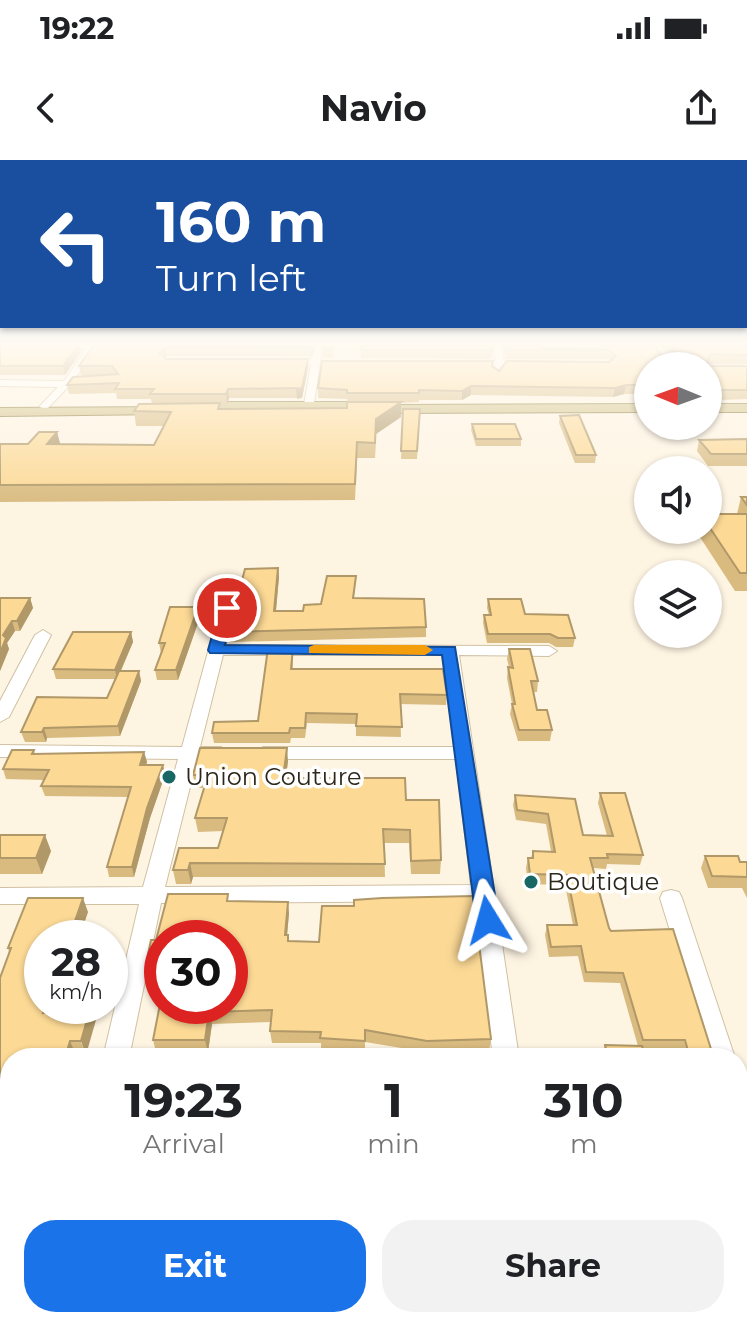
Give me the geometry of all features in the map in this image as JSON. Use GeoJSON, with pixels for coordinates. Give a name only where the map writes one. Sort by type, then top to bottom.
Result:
{"type":"FeatureCollection","features":[{"type":"Feature","properties":{"kind":"main road"},"geometry":{"type":"LineString","coordinates":[[722,406],[747,406]]}},
{"type":"Feature","properties":{"kind":"main road"},"geometry":{"type":"LineString","coordinates":[[0,410],[44,407],[309,408]]}},
{"type":"Feature","properties":{"kind":"main road"},"geometry":{"type":"LineString","coordinates":[[0,410],[634,407]]}},
{"type":"Feature","properties":{"kind":"street"},"geometry":{"type":"LineString","coordinates":[[44,407],[53,398]]}},
{"type":"Feature","properties":{"kind":"street"},"geometry":{"type":"LineString","coordinates":[[309,408],[311,398]]}},
{"type":"Feature","properties":{"kind":"street"},"geometry":{"type":"LineString","coordinates":[[118,1048],[152,895],[192,753],[227,608]]}},
{"type":"Feature","properties":{"kind":"street"},"geometry":{"type":"LineString","coordinates":[[0,717],[43,635]]}},
{"type":"Feature","properties":{"kind":"street"},"geometry":{"type":"LineString","coordinates":[[216,650],[549,651]]}},
{"type":"Feature","properties":{"kind":"street"},"geometry":{"type":"LineString","coordinates":[[450,650],[505,1048]]}},
{"type":"Feature","properties":{"kind":"street"},"geometry":{"type":"LineString","coordinates":[[0,751],[466,753]]}},
{"type":"Feature","properties":{"kind":"street"},"geometry":{"type":"LineString","coordinates":[[0,896],[484,893]]}},
{"type":"Feature","properties":{"kind":"street"},"geometry":{"type":"LineString","coordinates":[[671,898],[719,1048]]}},
{"type":"Feature","properties":{"kind":"building"},"geometry":{"type":"Polygon","coordinates":[[[347,402],[401,402],[376,419],[375,443],[357,442],[355,484],[0,485],[0,444],[28,444],[39,432],[57,432],[47,444],[154,445],[171,412],[134,411],[139,404],[220,403],[218,409],[347,408],[347,402]]]}},
{"type":"Feature","properties":{"kind":"building"},"geometry":{"type":"Polygon","coordinates":[[[403,409],[420,409],[417,451],[401,451],[403,409]]]}},
{"type":"Feature","properties":{"kind":"building"},"geometry":{"type":"Polygon","coordinates":[[[579,415],[596,455],[576,455],[560,416],[579,415]]]}},
{"type":"Feature","properties":{"kind":"building"},"geometry":{"type":"Polygon","coordinates":[[[472,424],[515,424],[521,439],[476,439],[472,424]]]}},
{"type":"Feature","properties":{"kind":"building"},"geometry":{"type":"Polygon","coordinates":[[[747,439],[747,454],[711,454],[699,440],[747,439]]]}},
{"type":"Feature","properties":{"kind":"building"},"geometry":{"type":"Polygon","coordinates":[[[722,514],[747,514],[747,573],[740,573],[721,544],[722,514]]]}},
{"type":"Feature","properties":{"kind":"building"},"geometry":{"type":"Polygon","coordinates":[[[278,568],[274,611],[303,611],[304,605],[321,604],[327,576],[356,576],[353,598],[424,599],[426,627],[228,632],[245,569],[278,568]]]}},
{"type":"Feature","properties":{"kind":"building"},"geometry":{"type":"Polygon","coordinates":[[[0,598],[30,598],[17,621],[12,621],[3,635],[6,638],[0,653],[0,598]]]}},
{"type":"Feature","properties":{"kind":"building"},"geometry":{"type":"Polygon","coordinates":[[[488,599],[521,599],[525,614],[568,615],[575,638],[558,638],[550,634],[488,634],[484,615],[491,615],[488,599]]]}},
{"type":"Feature","properties":{"kind":"building"},"geometry":{"type":"Polygon","coordinates":[[[170,607],[198,607],[176,670],[155,670],[165,643],[159,643],[170,607]]]}},
{"type":"Feature","properties":{"kind":"building"},"geometry":{"type":"Polygon","coordinates":[[[73,632],[131,632],[115,670],[53,669],[73,632]]]}},
{"type":"Feature","properties":{"kind":"building"},"geometry":{"type":"Polygon","coordinates":[[[268,648],[293,648],[291,669],[443,669],[447,695],[400,694],[402,727],[356,726],[357,714],[306,713],[305,728],[290,728],[289,733],[212,733],[214,722],[258,721],[268,648]]]}},
{"type":"Feature","properties":{"kind":"building"},"geometry":{"type":"Polygon","coordinates":[[[509,649],[530,649],[538,681],[531,681],[537,710],[547,710],[552,730],[519,730],[512,704],[515,704],[508,667],[513,668],[509,649]]]}},
{"type":"Feature","properties":{"kind":"building"},"geometry":{"type":"Polygon","coordinates":[[[119,671],[139,671],[118,726],[44,728],[42,732],[21,732],[37,697],[107,698],[119,671]]]}},
{"type":"Feature","properties":{"kind":"building"},"geometry":{"type":"Polygon","coordinates":[[[200,748],[287,748],[283,778],[405,778],[406,800],[439,800],[441,860],[411,861],[410,830],[383,829],[385,864],[190,863],[188,870],[173,870],[179,848],[218,848],[227,818],[195,818],[208,775],[193,775],[200,748]]]}},
{"type":"Feature","properties":{"kind":"building"},"geometry":{"type":"Polygon","coordinates":[[[12,750],[34,750],[32,754],[144,752],[140,765],[163,765],[147,808],[132,867],[107,867],[131,787],[41,786],[49,770],[3,769],[12,750]]]}},
{"type":"Feature","properties":{"kind":"building"},"geometry":{"type":"Polygon","coordinates":[[[600,793],[625,793],[643,855],[607,854],[608,858],[590,858],[609,928],[611,931],[673,929],[711,1048],[687,1048],[685,1040],[643,1040],[623,973],[586,972],[581,946],[551,947],[547,925],[577,925],[567,875],[530,874],[528,858],[533,858],[533,851],[555,852],[548,814],[517,810],[515,795],[575,799],[583,835],[613,836],[600,793]]]}},
{"type":"Feature","properties":{"kind":"building"},"geometry":{"type":"Polygon","coordinates":[[[0,835],[45,835],[36,858],[0,858],[0,835]]]}},
{"type":"Feature","properties":{"kind":"building"},"geometry":{"type":"Polygon","coordinates":[[[705,856],[738,856],[740,862],[747,862],[747,877],[712,876],[705,856]]]}},
{"type":"Feature","properties":{"kind":"building"},"geometry":{"type":"Polygon","coordinates":[[[168,894],[228,894],[227,901],[288,902],[285,935],[288,935],[288,941],[319,942],[322,906],[354,906],[354,900],[382,898],[473,896],[491,1039],[427,1041],[365,1030],[365,1041],[320,1038],[321,1032],[270,1031],[272,1010],[248,1011],[248,920],[161,920],[168,894]]]}},
{"type":"Feature","properties":{"kind":"building"},"geometry":{"type":"Polygon","coordinates":[[[28,898],[83,898],[75,920],[24,920],[24,1024],[86,1024],[81,1041],[70,1041],[68,1048],[0,1048],[0,978],[11,948],[8,948],[28,898]]]}},
{"type":"Feature","properties":{"kind":"building"},"geometry":{"type":"Polygon","coordinates":[[[156,1024],[207,1024],[205,1040],[153,1040],[156,1024]]]}},
{"type":"Feature","properties":{"kind":"building"},"geometry":{"type":"Polygon","coordinates":[[[605,1045],[642,1048],[606,1048],[605,1045]]]}},
{"type":"Feature","properties":{"kind":"slow traffic"},"geometry":{"type":"LineString","coordinates":[[314,650],[425,650]]}},
{"type":"Feature","properties":{"kind":"place","name":"Union Couture"},"geometry":{"type":"Point","coordinates":[169,777]}},
{"type":"Feature","properties":{"kind":"place","name":"Boutique"},"geometry":{"type":"Point","coordinates":[531,882]}},
{"type":"Feature","properties":{"kind":"route"},"geometry":{"type":"LineString","coordinates":[[227,608],[216,650],[450,650],[488,920]]}}]}
